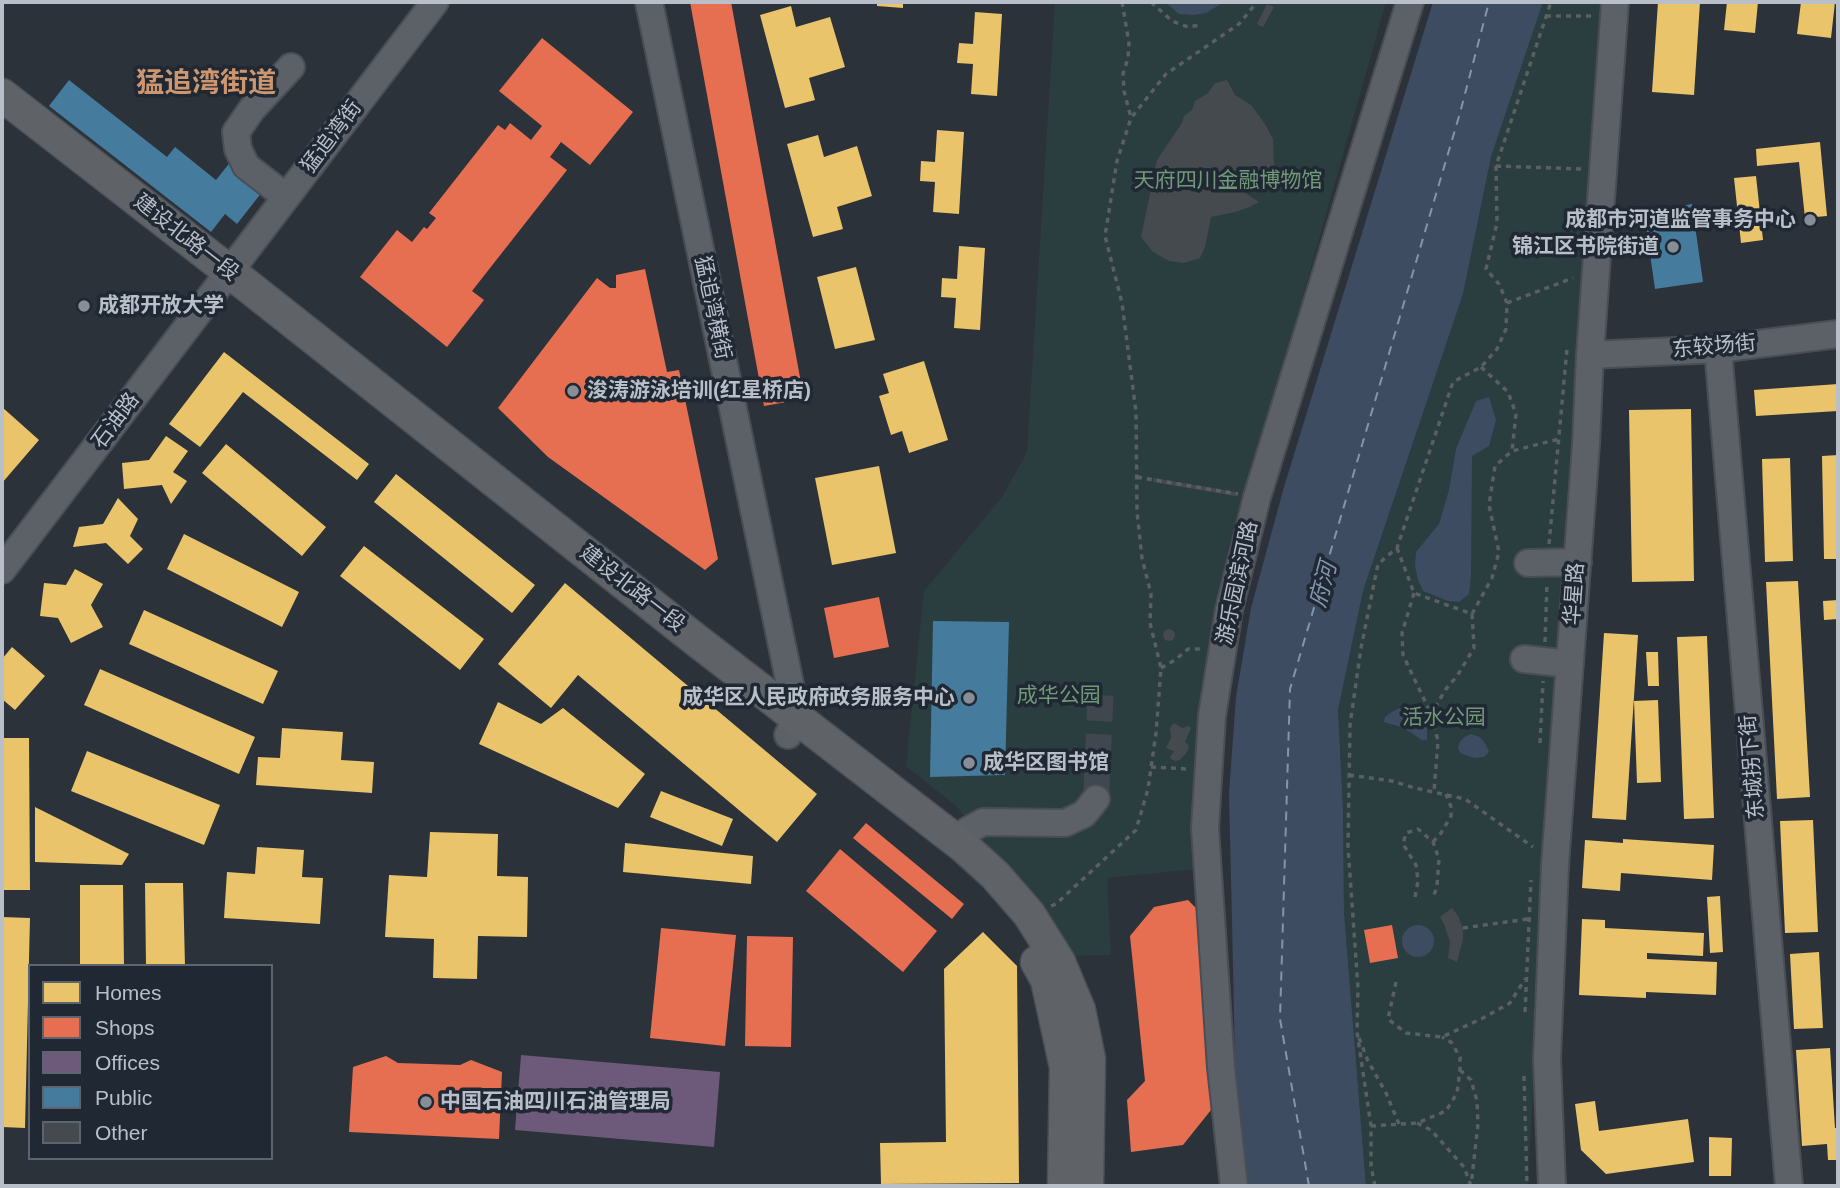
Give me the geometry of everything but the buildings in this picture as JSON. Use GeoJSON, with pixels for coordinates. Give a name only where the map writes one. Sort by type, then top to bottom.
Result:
{"type":"FeatureCollection","features":[{"type":"Feature","properties":{"kind":"main road","name":"建设北路一段"},"geometry":{"type":"LineString","coordinates":[[2,95],[224,279],[792,727],[956,867],[996,905],[1026,939],[1047,980],[1066,1067],[1064,1186]]}},
{"type":"Feature","properties":{"kind":"main road","name":"建设北路一段"},"geometry":{"type":"LineString","coordinates":[[2,119],[224,279]]}},
{"type":"Feature","properties":{"kind":"main road","name":"建设北路一段"},"geometry":{"type":"LineString","coordinates":[[792,727],[962,846],[995,875],[1029,914],[1059,962],[1082,1022],[1089,1059],[1087,1186]]}},
{"type":"Feature","properties":{"kind":"street","name":"猛追湾街"},"geometry":{"type":"LineString","coordinates":[[224,279],[435,2]]}},
{"type":"Feature","properties":{"kind":"street","name":"猛追湾横街"},"geometry":{"type":"LineString","coordinates":[[649,2],[792,727]]}},
{"type":"Feature","properties":{"kind":"street","name":"游乐园滨河路"},"geometry":{"type":"LineString","coordinates":[[1234,1186],[1221,1068],[1205,828],[1212,716],[1229,610],[1257,497],[1410,2]]}},
{"type":"Feature","properties":{"kind":"street","name":"华星路"},"geometry":{"type":"LineString","coordinates":[[1552,1186],[1547,1059],[1555,865],[1587,444],[1590,355],[1615,2]]}},
{"type":"Feature","properties":{"kind":"street"},"geometry":{"type":"LineString","coordinates":[[286,197],[246,166],[238,149],[236,132],[252,109],[291,67]]}},
{"type":"Feature","properties":{"kind":"street","name":"石油路"},"geometry":{"type":"LineString","coordinates":[[2,570],[224,279]]}},
{"type":"Feature","properties":{"kind":"street","name":"东较场街"},"geometry":{"type":"LineString","coordinates":[[1590,355],[1718,349],[1838,334]]}},
{"type":"Feature","properties":{"kind":"street","name":"东城拐下街"},"geometry":{"type":"LineString","coordinates":[[1718,349],[1789,1186]]}},
{"type":"Feature","properties":{"kind":"street"},"geometry":{"type":"LineString","coordinates":[[1528,563],[1578,562]]}},
{"type":"Feature","properties":{"kind":"street"},"geometry":{"type":"LineString","coordinates":[[1524,659],[1570,664]]}},
{"type":"Feature","properties":{"kind":"street"},"geometry":{"type":"LineString","coordinates":[[962,846],[967,831],[983,822],[1065,823],[1084,814],[1096,799]]}},
{"type":"Feature","properties":{"kind":"path"},"geometry":{"type":"LineString","coordinates":[[1122,2],[1129,43],[1123,83],[1131,118]]}},
{"type":"Feature","properties":{"kind":"path"},"geometry":{"type":"LineString","coordinates":[[1151,2],[1172,21],[1188,27],[1200,25]]}},
{"type":"Feature","properties":{"kind":"path"},"geometry":{"type":"LineString","coordinates":[[1029,914],[1056,904],[1136,830],[1148,789],[1156,733],[1161,668],[1150,623],[1151,594],[1142,558],[1138,512],[1136,412],[1122,303],[1105,236],[1117,161],[1131,118],[1166,74],[1239,24],[1257,2]]}},
{"type":"Feature","properties":{"kind":"path"},"geometry":{"type":"LineString","coordinates":[[1375,1186],[1371,1166],[1371,1126],[1357,1032],[1357,988],[1348,847],[1350,725],[1361,648],[1378,564],[1397,548],[1453,382],[1481,367],[1497,349],[1506,329],[1507,303],[1499,284],[1486,269],[1497,223],[1496,166],[1551,2]]}},
{"type":"Feature","properties":{"kind":"path"},"geometry":{"type":"LineString","coordinates":[[1546,16],[1591,16]]}},
{"type":"Feature","properties":{"kind":"path"},"geometry":{"type":"LineString","coordinates":[[1496,166],[1581,169]]}},
{"type":"Feature","properties":{"kind":"path"},"geometry":{"type":"LineString","coordinates":[[1507,303],[1573,278]]}},
{"type":"Feature","properties":{"kind":"path"},"geometry":{"type":"LineString","coordinates":[[1481,367],[1508,392],[1516,414],[1512,452]]}},
{"type":"Feature","properties":{"kind":"path"},"geometry":{"type":"LineString","coordinates":[[1431,714],[1474,648],[1472,614],[1492,578],[1499,552],[1489,505],[1495,467],[1512,452],[1559,439]]}},
{"type":"Feature","properties":{"kind":"path"},"geometry":{"type":"LineString","coordinates":[[1137,477],[1236,494]]}},
{"type":"Feature","properties":{"kind":"path"},"geometry":{"type":"LineString","coordinates":[[1397,548],[1414,593],[1402,633],[1403,655],[1431,714],[1438,741],[1434,791]]}},
{"type":"Feature","properties":{"kind":"path"},"geometry":{"type":"LineString","coordinates":[[1414,593],[1472,614]]}},
{"type":"Feature","properties":{"kind":"path"},"geometry":{"type":"LineString","coordinates":[[1161,668],[1188,649],[1214,651]]}},
{"type":"Feature","properties":{"kind":"path"},"geometry":{"type":"LineString","coordinates":[[1152,767],[1189,769]]}},
{"type":"Feature","properties":{"kind":"path"},"geometry":{"type":"LineString","coordinates":[[1349,775],[1392,780],[1465,799],[1533,847]]}},
{"type":"Feature","properties":{"kind":"path"},"geometry":{"type":"LineString","coordinates":[[1433,842],[1451,816],[1446,793]]}},
{"type":"Feature","properties":{"kind":"path"},"geometry":{"type":"LineString","coordinates":[[1415,897],[1418,881],[1416,865],[1403,844],[1406,833],[1418,829],[1433,842],[1439,859],[1437,886],[1433,898]]}},
{"type":"Feature","properties":{"kind":"path"},"geometry":{"type":"LineString","coordinates":[[1463,928],[1528,919]]}},
{"type":"Feature","properties":{"kind":"path"},"geometry":{"type":"LineString","coordinates":[[1441,1037],[1510,1003],[1527,977]]}},
{"type":"Feature","properties":{"kind":"path"},"geometry":{"type":"LineString","coordinates":[[1371,1126],[1417,1123],[1446,1111],[1457,1093],[1460,1057],[1451,1042],[1441,1037],[1406,1033],[1388,1020],[1396,982]]}},
{"type":"Feature","properties":{"kind":"path"},"geometry":{"type":"LineString","coordinates":[[1357,1032],[1399,1124]]}},
{"type":"Feature","properties":{"kind":"path"},"geometry":{"type":"LineString","coordinates":[[1460,1070],[1471,1080],[1477,1101],[1478,1124],[1471,1186]]}},
{"type":"Feature","properties":{"kind":"path"},"geometry":{"type":"LineString","coordinates":[[1417,1123],[1431,1130],[1464,1167],[1471,1186]]}},
{"type":"Feature","properties":{"kind":"green space","name":"成华公园"},"geometry":{"type":"Polygon","coordinates":[[[1055,2],[1386,2],[1296,321],[1228,548],[1206,680],[1197,869],[1107,878],[1111,955],[1067,956],[1010,873],[956,806],[906,766],[924,591],[1002,497],[1027,452],[1055,2]]]}},
{"type":"Feature","properties":{"kind":"green space","name":"活水公园"},"geometry":{"type":"Polygon","coordinates":[[[1543,2],[1600,2],[1550,738],[1528,1186],[1366,1186],[1344,912],[1338,710],[1363,591],[1463,294],[1491,157],[1543,2]]]}},
{"type":"Feature","properties":{"kind":"water"},"geometry":{"type":"Polygon","coordinates":[[[1165,2],[1224,2],[1206,13],[1194,15],[1179,14],[1165,2]]]}},
{"type":"Feature","properties":{"kind":"water","name":"府河"},"geometry":{"type":"Polygon","coordinates":[[[1433,2],[1543,2],[1491,157],[1463,294],[1363,591],[1338,710],[1344,912],[1366,1186],[1246,1186],[1235,1064],[1229,794],[1236,697],[1251,608],[1284,487],[1433,2]]]}},
{"type":"Feature","properties":{"kind":"water"},"geometry":{"type":"Polygon","coordinates":[[[1489,397],[1496,420],[1489,446],[1472,456],[1469,594],[1459,602],[1448,601],[1423,591],[1415,566],[1416,552],[1439,524],[1449,490],[1456,449],[1476,401],[1489,397]]]}},
{"type":"Feature","properties":{"kind":"water"},"geometry":{"type":"Polygon","coordinates":[[[1405,705],[1414,705],[1423,712],[1427,724],[1427,740],[1422,740],[1404,728],[1384,722],[1385,717],[1405,705]]]}},
{"type":"Feature","properties":{"kind":"water"},"geometry":{"type":"Polygon","coordinates":[[[1471,734],[1480,737],[1485,743],[1489,752],[1484,757],[1474,758],[1460,753],[1459,743],[1471,734]]]}},
{"type":"Feature","properties":{"kind":"water"},"geometry":{"type":"Polygon","coordinates":[[[1418,925],[1429,930],[1434,941],[1429,952],[1418,957],[1407,952],[1402,941],[1407,930],[1418,925]]]}},
{"type":"Feature","properties":{"kind":"ferry route"},"geometry":{"type":"LineString","coordinates":[[1309,1186],[1280,1019],[1290,689],[1460,113],[1489,2]]}},
{"type":"Feature","properties":{"kind":"tunnel"},"geometry":{"type":"LineString","coordinates":[[1096,799],[1101,684]]}},
{"type":"Feature","properties":{"kind":"place","name":"成都市河道监管事务中心"},"geometry":{"type":"Point","coordinates":[1810,220]}},
{"type":"Feature","properties":{"kind":"place","name":"锦江区书院街道"},"geometry":{"type":"Point","coordinates":[1673,247]}},
{"type":"Feature","properties":{"kind":"place","name":"成都开放大学"},"geometry":{"type":"Point","coordinates":[84,306]}},
{"type":"Feature","properties":{"kind":"place","name":"浚涛游泳培训(红星桥店)"},"geometry":{"type":"Point","coordinates":[573,391]}},
{"type":"Feature","properties":{"kind":"place","name":"成华区人民政府政务服务中心"},"geometry":{"type":"Point","coordinates":[969,698]}},
{"type":"Feature","properties":{"kind":"place","name":"成华区图书馆"},"geometry":{"type":"Point","coordinates":[969,763]}},
{"type":"Feature","properties":{"kind":"place","name":"中国石油四川石油管理局"},"geometry":{"type":"Point","coordinates":[426,1102]}},
{"type":"Feature","properties":{"kind":"district","name":"猛追湾街道"},"geometry":{"type":"Point","coordinates":[206,84]}},
{"type":"Feature","properties":{"kind":"park label","name":"天府四川金融博物馆"},"geometry":{"type":"Point","coordinates":[1228,181]}}]}
